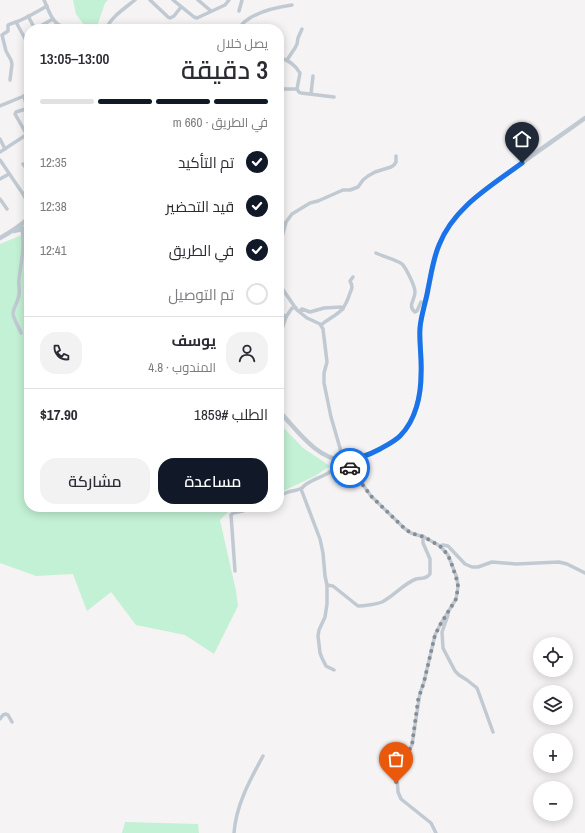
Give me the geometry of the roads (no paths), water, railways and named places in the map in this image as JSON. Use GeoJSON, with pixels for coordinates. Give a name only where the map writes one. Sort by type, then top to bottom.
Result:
{"type":"FeatureCollection","features":[{"type":"Feature","properties":{"kind":"street"},"geometry":{"type":"LineString","coordinates":[[44,0],[53,19],[58,24]]}},
{"type":"Feature","properties":{"kind":"street"},"geometry":{"type":"LineString","coordinates":[[108,24],[135,0]]}},
{"type":"Feature","properties":{"kind":"street"},"geometry":{"type":"LineString","coordinates":[[150,0],[170,18],[174,16],[181,7]]}},
{"type":"Feature","properties":{"kind":"street"},"geometry":{"type":"LineString","coordinates":[[173,0],[196,18],[199,18],[228,2]]}},
{"type":"Feature","properties":{"kind":"street"},"geometry":{"type":"LineString","coordinates":[[198,0],[211,11]]}},
{"type":"Feature","properties":{"kind":"street"},"geometry":{"type":"LineString","coordinates":[[222,0],[228,2]]}},
{"type":"Feature","properties":{"kind":"street"},"geometry":{"type":"LineString","coordinates":[[239,11],[242,0]]}},
{"type":"Feature","properties":{"kind":"street"},"geometry":{"type":"LineString","coordinates":[[243,24],[253,16],[278,7],[292,5]]}},
{"type":"Feature","properties":{"kind":"street"},"geometry":{"type":"LineString","coordinates":[[10,80],[12,64],[6,51],[2,35],[8,31],[8,25],[47,6]]}},
{"type":"Feature","properties":{"kind":"street"},"geometry":{"type":"LineString","coordinates":[[28,16],[32,24]]}},
{"type":"Feature","properties":{"kind":"street"},"geometry":{"type":"LineString","coordinates":[[44,24],[53,19]]}},
{"type":"Feature","properties":{"kind":"street"},"geometry":{"type":"LineString","coordinates":[[16,22],[24,37]]}},
{"type":"Feature","properties":{"kind":"street"},"geometry":{"type":"LineString","coordinates":[[287,60],[296,48],[302,29]]}},
{"type":"Feature","properties":{"kind":"street"},"geometry":{"type":"LineString","coordinates":[[284,59],[294,66],[300,73],[297,89]]}},
{"type":"Feature","properties":{"kind":"street"},"geometry":{"type":"LineString","coordinates":[[311,94],[314,76]]}},
{"type":"Feature","properties":{"kind":"street"},"geometry":{"type":"LineString","coordinates":[[284,89],[297,89],[299,92],[334,97]]}},
{"type":"Feature","properties":{"kind":"street"},"geometry":{"type":"LineString","coordinates":[[0,106],[24,96]]}},
{"type":"Feature","properties":{"kind":"street"},"geometry":{"type":"LineString","coordinates":[[24,109],[16,112],[15,114],[24,128]]}},
{"type":"Feature","properties":{"kind":"street"},"geometry":{"type":"LineString","coordinates":[[284,494],[302,488],[308,483],[332,471],[342,460],[366,455],[383,448],[404,432],[414,415],[421,386],[422,366],[420,328],[435,257],[439,245],[450,225],[459,213],[498,180],[585,118]]}},
{"type":"Feature","properties":{"kind":"street"},"geometry":{"type":"LineString","coordinates":[[0,152],[24,137]]}},
{"type":"Feature","properties":{"kind":"street"},"geometry":{"type":"LineString","coordinates":[[0,139],[5,149]]}},
{"type":"Feature","properties":{"kind":"street"},"geometry":{"type":"LineString","coordinates":[[284,229],[286,222],[292,214],[310,203],[343,190],[358,188],[363,180],[368,176],[394,165],[396,162],[396,156]]}},
{"type":"Feature","properties":{"kind":"street"},"geometry":{"type":"LineString","coordinates":[[0,160],[23,194]]}},
{"type":"Feature","properties":{"kind":"street"},"geometry":{"type":"LineString","coordinates":[[0,179],[9,174]]}},
{"type":"Feature","properties":{"kind":"street"},"geometry":{"type":"LineString","coordinates":[[0,199],[7,210]]}},
{"type":"Feature","properties":{"kind":"street"},"geometry":{"type":"LineString","coordinates":[[0,238],[24,223]]}},
{"type":"Feature","properties":{"kind":"street"},"geometry":{"type":"LineString","coordinates":[[10,232],[22,229],[24,240],[18,282],[20,293],[13,312],[21,333]]}},
{"type":"Feature","properties":{"kind":"street"},"geometry":{"type":"LineString","coordinates":[[376,253],[398,262],[404,267],[414,284],[415,292],[411,308],[415,312],[417,311],[421,302],[425,303]]}},
{"type":"Feature","properties":{"kind":"street"},"geometry":{"type":"LineString","coordinates":[[321,326],[338,314],[347,304],[352,288],[350,281],[353,276]]}},
{"type":"Feature","properties":{"kind":"street"},"geometry":{"type":"LineString","coordinates":[[284,291],[297,309],[307,318],[321,326],[324,332],[327,362],[324,373],[324,383],[342,460]]}},
{"type":"Feature","properties":{"kind":"street"},"geometry":{"type":"LineString","coordinates":[[284,324],[292,308],[310,312],[324,308],[341,307],[343,309]]}},
{"type":"Feature","properties":{"kind":"street"},"geometry":{"type":"LineString","coordinates":[[284,416],[305,439],[323,454],[342,460],[350,467],[371,496],[411,533],[422,536],[440,546],[448,555],[452,565],[458,584],[456,599],[435,635],[424,682],[418,700],[412,745],[401,765],[396,783],[401,799],[431,823],[436,833]]}},
{"type":"Feature","properties":{"kind":"street"},"geometry":{"type":"LineString","coordinates":[[302,488],[302,492],[321,545],[327,585],[326,612],[324,621],[318,632],[320,653],[326,666],[334,670]]}},
{"type":"Feature","properties":{"kind":"street"},"geometry":{"type":"LineString","coordinates":[[235,571],[231,514],[237,512]]}},
{"type":"Feature","properties":{"kind":"street"},"geometry":{"type":"LineString","coordinates":[[327,585],[333,586],[358,606],[383,602],[409,583],[425,578],[430,574],[430,560],[423,543],[422,536]]}},
{"type":"Feature","properties":{"kind":"street"},"geometry":{"type":"LineString","coordinates":[[440,546],[448,546],[465,564],[472,567],[478,567],[492,562],[516,564],[559,562],[567,564],[585,573]]}},
{"type":"Feature","properties":{"kind":"street"},"geometry":{"type":"LineString","coordinates":[[450,608],[442,630],[443,648],[455,671],[477,688],[494,732]]}},
{"type":"Feature","properties":{"kind":"street"},"geometry":{"type":"LineString","coordinates":[[0,718],[7,714],[12,722]]}},
{"type":"Feature","properties":{"kind":"street"},"geometry":{"type":"LineString","coordinates":[[234,833],[236,815],[248,784],[263,756]]}}]}
